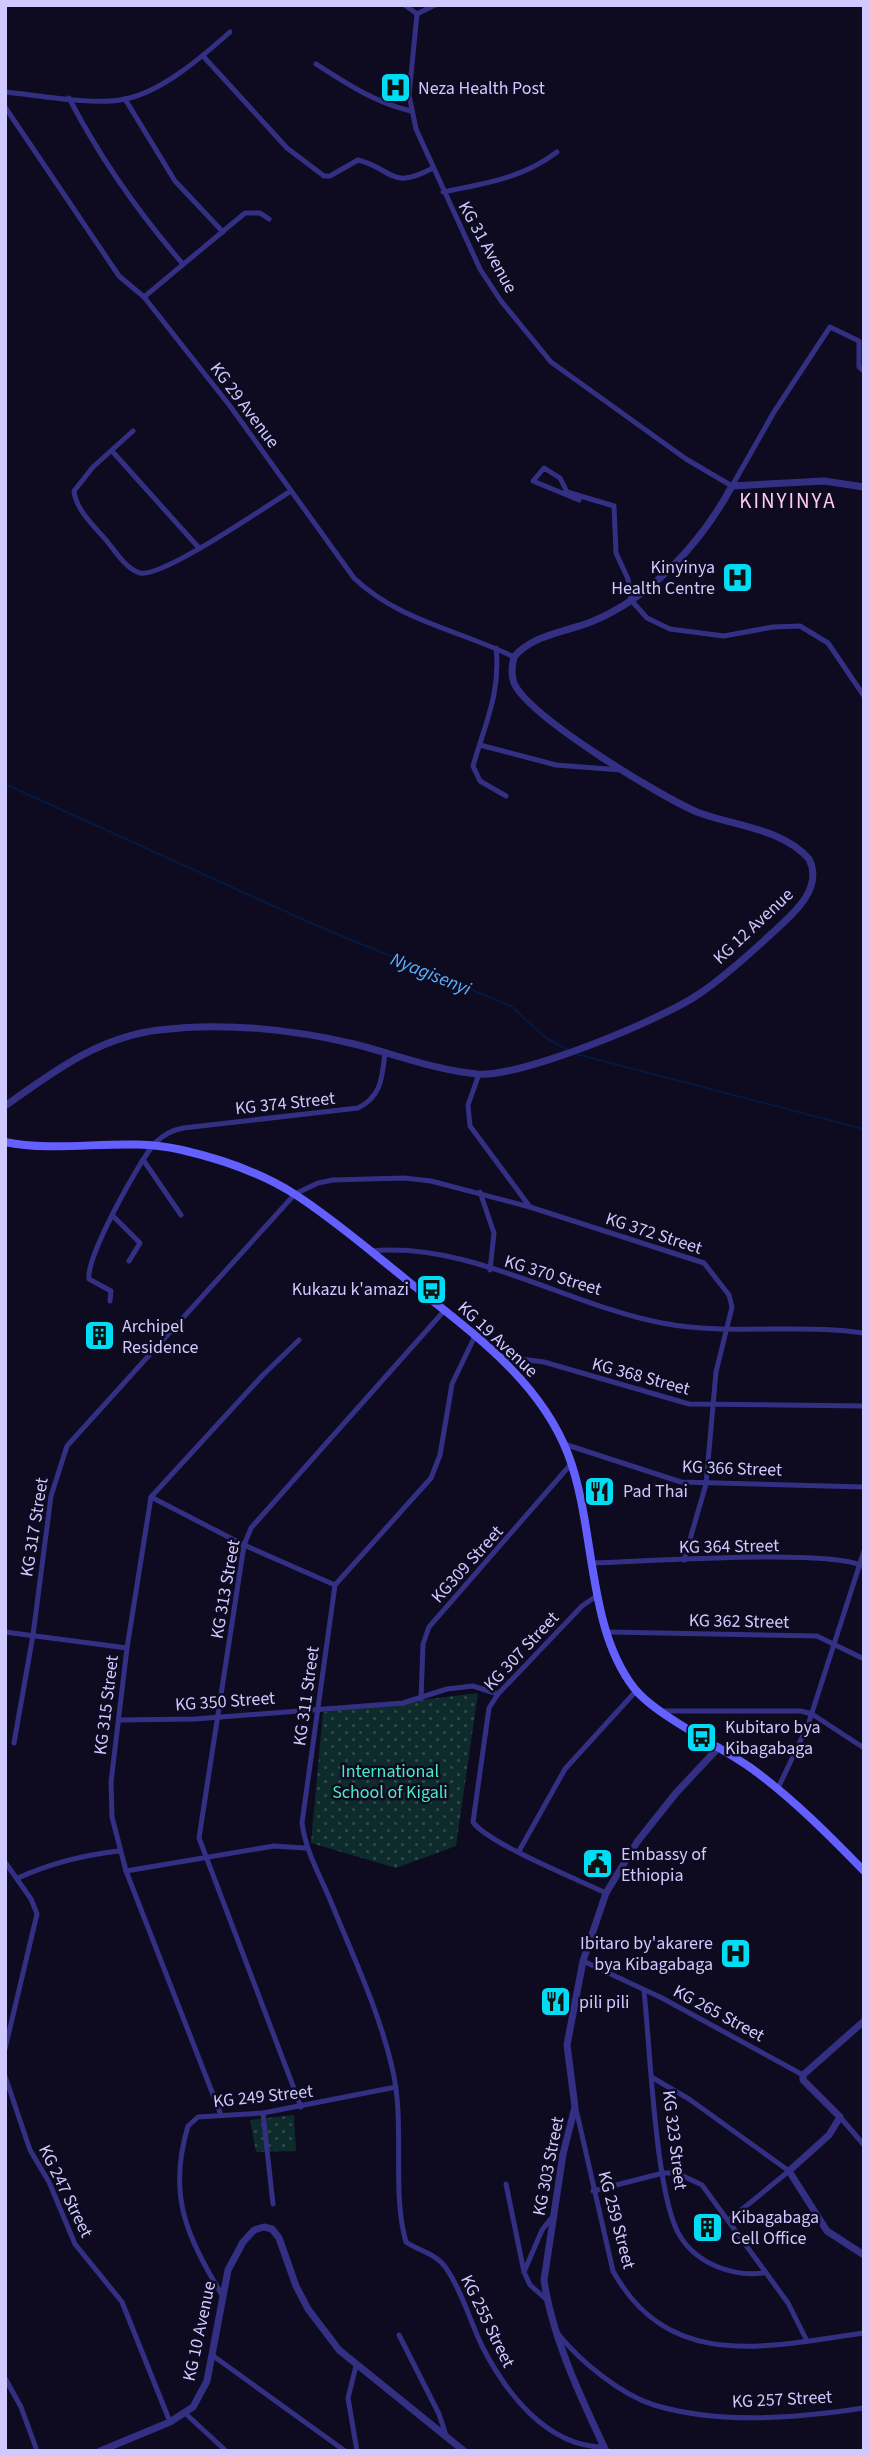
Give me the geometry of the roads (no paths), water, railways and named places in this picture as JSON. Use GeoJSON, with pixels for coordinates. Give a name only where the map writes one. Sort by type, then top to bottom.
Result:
{"type":"FeatureCollection","features":[{"type":"Feature","properties":{"kind":"main road","name":"KG 19 Avenue"},"geometry":{"type":"LineString","coordinates":[[5,1142],[154,1144],[236,1166],[295,1194],[475,1335],[540,1401],[564,1444],[572,1464],[587,1525],[598,1595],[608,1632],[617,1659],[636,1690],[662,1711],[778,1788],[864,1871]]}},
{"type":"Feature","properties":{"kind":"street"},"geometry":{"type":"LineString","coordinates":[[405,5],[417,15],[424,8],[435,5]]}},
{"type":"Feature","properties":{"kind":"street","name":"KG 31 Avenue"},"geometry":{"type":"LineString","coordinates":[[417,15],[411,75],[411,111],[443,192],[480,269],[501,301],[551,362],[686,459],[732,486]]}},
{"type":"Feature","properties":{"kind":"street"},"geometry":{"type":"LineString","coordinates":[[5,93],[125,99],[176,75],[230,32]]}},
{"type":"Feature","properties":{"kind":"street"},"geometry":{"type":"LineString","coordinates":[[203,56],[287,148],[324,176],[330,176],[358,160],[397,178],[415,178],[433,168]]}},
{"type":"Feature","properties":{"kind":"street"},"geometry":{"type":"LineString","coordinates":[[316,64],[380,101],[411,111]]}},
{"type":"Feature","properties":{"kind":"street"},"geometry":{"type":"LineString","coordinates":[[69,98],[85,129],[139,213],[182,263]]}},
{"type":"Feature","properties":{"kind":"street"},"geometry":{"type":"LineString","coordinates":[[125,99],[174,181],[223,232]]}},
{"type":"Feature","properties":{"kind":"street","name":"KG 29 Avenue"},"geometry":{"type":"LineString","coordinates":[[5,107],[119,275],[144,297],[230,406],[335,554],[372,595],[411,617],[514,657]]}},
{"type":"Feature","properties":{"kind":"street"},"geometry":{"type":"LineString","coordinates":[[443,192],[521,173],[538,166],[557,152]]}},
{"type":"Feature","properties":{"kind":"street"},"geometry":{"type":"LineString","coordinates":[[144,297],[245,213],[260,213],[269,219]]}},
{"type":"Feature","properties":{"kind":"street"},"geometry":{"type":"LineString","coordinates":[[514,657],[532,642],[597,619],[631,600],[686,553],[708,527],[774,412],[830,327],[859,341],[859,367],[864,371]]}},
{"type":"Feature","properties":{"kind":"street"},"geometry":{"type":"LineString","coordinates":[[133,432],[76,485],[75,499],[126,564],[139,573],[150,573],[199,548],[291,491]]}},
{"type":"Feature","properties":{"kind":"street"},"geometry":{"type":"LineString","coordinates":[[112,451],[199,548]]}},
{"type":"Feature","properties":{"kind":"street"},"geometry":{"type":"LineString","coordinates":[[579,500],[533,481],[544,468],[560,478],[567,492],[614,506],[615,553],[628,579],[631,600],[647,618],[670,629],[724,636],[773,626],[800,626],[828,643],[864,696]]}},
{"type":"Feature","properties":{"kind":"street"},"geometry":{"type":"LineString","coordinates":[[732,486],[824,481],[864,487]]}},
{"type":"Feature","properties":{"kind":"street"},"geometry":{"type":"LineString","coordinates":[[496,648],[498,685],[491,716],[473,766],[476,776],[506,796]]}},
{"type":"Feature","properties":{"kind":"street","name":"KG 12 Avenue"},"geometry":{"type":"LineString","coordinates":[[5,1106],[78,1056],[101,1044],[158,1030],[232,1028],[322,1038],[479,1074],[520,1069],[584,1046],[700,994],[801,905],[812,880],[812,865],[797,847],[695,811],[624,769],[538,711],[514,683],[514,657]]}},
{"type":"Feature","properties":{"kind":"street"},"geometry":{"type":"LineString","coordinates":[[480,745],[556,765],[624,769]]}},
{"type":"Feature","properties":{"kind":"street","name":"KG 374 Street"},"geometry":{"type":"LineString","coordinates":[[154,1144],[170,1132],[183,1128],[358,1108],[376,1095],[385,1053]]}},
{"type":"Feature","properties":{"kind":"street"},"geometry":{"type":"LineString","coordinates":[[479,1074],[468,1105],[470,1126],[530,1206]]}},
{"type":"Feature","properties":{"kind":"street"},"geometry":{"type":"LineString","coordinates":[[110,1301],[111,1291],[89,1279],[89,1272],[113,1216],[154,1144]]}},
{"type":"Feature","properties":{"kind":"street"},"geometry":{"type":"LineString","coordinates":[[144,1161],[181,1215]]}},
{"type":"Feature","properties":{"kind":"street","name":"KG 372 Street"},"geometry":{"type":"LineString","coordinates":[[295,1194],[324,1181],[372,1178],[431,1181],[530,1206],[701,1261],[729,1295],[732,1307],[716,1372],[706,1484],[684,1560]]}},
{"type":"Feature","properties":{"kind":"street"},"geometry":{"type":"LineString","coordinates":[[480,1192],[494,1233],[490,1270]]}},
{"type":"Feature","properties":{"kind":"street","name":"KG 317 Street"},"geometry":{"type":"LineString","coordinates":[[14,1743],[33,1635],[51,1496],[67,1446],[295,1194]]}},
{"type":"Feature","properties":{"kind":"street"},"geometry":{"type":"LineString","coordinates":[[113,1216],[140,1243],[129,1261]]}},
{"type":"Feature","properties":{"kind":"street","name":"KG 370 Street"},"geometry":{"type":"LineString","coordinates":[[371,1251],[415,1249],[661,1323],[726,1329],[816,1328],[864,1333]]}},
{"type":"Feature","properties":{"kind":"street","name":"KG 313 Street"},"geometry":{"type":"LineString","coordinates":[[301,2107],[199,1838],[244,1545],[251,1528],[444,1311]]}},
{"type":"Feature","properties":{"kind":"street"},"geometry":{"type":"LineString","coordinates":[[299,1340],[262,1376],[151,1497],[244,1545],[335,1585],[431,1478],[440,1455],[452,1384],[475,1335]]}},
{"type":"Feature","properties":{"kind":"street","name":"KG 368 Street"},"geometry":{"type":"LineString","coordinates":[[498,1356],[544,1363],[671,1401],[715,1406],[864,1406]]}},
{"type":"Feature","properties":{"kind":"street","name":"KG 366 Street"},"geometry":{"type":"LineString","coordinates":[[564,1444],[681,1482],[864,1487]]}},
{"type":"Feature","properties":{"kind":"street","name":"KG309 Street"},"geometry":{"type":"LineString","coordinates":[[421,1699],[423,1644],[429,1627],[572,1464]]}},
{"type":"Feature","properties":{"kind":"street","name":"KG 315 Street"},"geometry":{"type":"LineString","coordinates":[[151,1497],[127,1648],[111,1799],[119,1851],[221,2115]]}},
{"type":"Feature","properties":{"kind":"street"},"geometry":{"type":"LineString","coordinates":[[778,1788],[811,1714],[862,1565],[864,1550]]}},
{"type":"Feature","properties":{"kind":"street","name":"KG 364 Street"},"geometry":{"type":"LineString","coordinates":[[593,1563],[800,1559],[862,1565]]}},
{"type":"Feature","properties":{"kind":"street","name":"KG 311 Street"},"geometry":{"type":"LineString","coordinates":[[335,1585],[304,1800],[302,1823],[305,1848],[349,1946],[387,2052],[396,2087]]}},
{"type":"Feature","properties":{"kind":"street","name":"KG 307 Street"},"geometry":{"type":"LineString","coordinates":[[519,1851],[478,1829],[473,1822],[489,1708],[498,1694],[582,1606],[598,1595]]}},
{"type":"Feature","properties":{"kind":"street"},"geometry":{"type":"LineString","coordinates":[[5,1632],[127,1648]]}},
{"type":"Feature","properties":{"kind":"street","name":"KG 362 Street"},"geometry":{"type":"LineString","coordinates":[[608,1632],[817,1636],[864,1659]]}},
{"type":"Feature","properties":{"kind":"street","name":"KG 350 Street"},"geometry":{"type":"LineString","coordinates":[[119,1720],[219,1717],[319,1707],[403,1703],[447,1689],[473,1686],[498,1694]]}},
{"type":"Feature","properties":{"kind":"street"},"geometry":{"type":"LineString","coordinates":[[606,1893],[519,1851],[565,1769],[636,1690]]}},
{"type":"Feature","properties":{"kind":"street"},"geometry":{"type":"LineString","coordinates":[[662,1711],[788,1710],[811,1714],[864,1748]]}},
{"type":"Feature","properties":{"kind":"street","name":"KG 303 Street"},"geometry":{"type":"LineString","coordinates":[[605,2449],[559,2335],[547,2300],[544,2280],[563,2154],[575,2108],[567,2045],[583,1961],[606,1893],[658,1814],[719,1747]]}},
{"type":"Feature","properties":{"kind":"street"},"geometry":{"type":"LineString","coordinates":[[126,1871],[274,1846],[305,1848]]}},
{"type":"Feature","properties":{"kind":"street"},"geometry":{"type":"LineString","coordinates":[[18,1878],[44,1866],[76,1857],[119,1851]]}},
{"type":"Feature","properties":{"kind":"street"},"geometry":{"type":"LineString","coordinates":[[5,1862],[36,1906],[37,1914],[5,2049]]}},
{"type":"Feature","properties":{"kind":"street","name":"KG 265 Street"},"geometry":{"type":"LineString","coordinates":[[583,1961],[803,2075]]}},
{"type":"Feature","properties":{"kind":"street","name":"KG 323 Street"},"geometry":{"type":"LineString","coordinates":[[644,1991],[663,2172],[678,2234],[687,2247],[701,2258],[729,2271],[747,2275],[764,2273]]}},
{"type":"Feature","properties":{"kind":"street"},"geometry":{"type":"LineString","coordinates":[[864,2021],[803,2075],[803,2080],[864,2145]]}},
{"type":"Feature","properties":{"kind":"street","name":"KG 247 Street"},"geometry":{"type":"LineString","coordinates":[[5,2076],[30,2150],[49,2182],[75,2244],[122,2302],[170,2422]]}},
{"type":"Feature","properties":{"kind":"street"},"geometry":{"type":"LineString","coordinates":[[653,2078],[689,2099],[789,2171],[827,2231],[864,2255]]}},
{"type":"Feature","properties":{"kind":"street","name":"KG 249 Street"},"geometry":{"type":"LineString","coordinates":[[222,2295],[186,2228],[179,2187],[188,2126],[198,2117],[263,2113],[396,2087]]}},
{"type":"Feature","properties":{"kind":"street","name":"KG 255 Street"},"geometry":{"type":"LineString","coordinates":[[396,2087],[402,2219],[406,2242],[435,2256],[447,2269],[483,2347],[513,2395],[555,2434],[583,2446],[605,2449]]}},
{"type":"Feature","properties":{"kind":"street","name":"KG 259 Street"},"geometry":{"type":"LineString","coordinates":[[575,2108],[613,2271],[624,2292],[650,2318],[671,2333],[689,2340],[735,2347],[864,2333]]}},
{"type":"Feature","properties":{"kind":"street"},"geometry":{"type":"LineString","coordinates":[[263,2113],[273,2204]]}},
{"type":"Feature","properties":{"kind":"street"},"geometry":{"type":"LineString","coordinates":[[729,2220],[829,2135],[840,2118]]}},
{"type":"Feature","properties":{"kind":"street"},"geometry":{"type":"LineString","coordinates":[[593,2191],[663,2172],[677,2173],[702,2185],[788,2303],[807,2341]]}},
{"type":"Feature","properties":{"kind":"street"},"geometry":{"type":"LineString","coordinates":[[506,2184],[524,2272],[530,2285],[547,2300]]}},
{"type":"Feature","properties":{"kind":"street"},"geometry":{"type":"LineString","coordinates":[[524,2272],[542,2230],[554,2216]]}},
{"type":"Feature","properties":{"kind":"street","name":"KG 10 Avenue"},"geometry":{"type":"LineString","coordinates":[[100,2451],[170,2422],[185,2413],[201,2397],[228,2270],[243,2242],[254,2230],[264,2227],[272,2229],[279,2238],[296,2286],[308,2309],[340,2350],[356,2366],[464,2451]]}},
{"type":"Feature","properties":{"kind":"street"},"geometry":{"type":"LineString","coordinates":[[399,2335],[439,2414],[446,2435]]}},
{"type":"Feature","properties":{"kind":"street","name":"KG 257 Street"},"geometry":{"type":"LineString","coordinates":[[559,2335],[571,2350],[607,2377],[653,2404],[735,2417],[864,2408]]}},
{"type":"Feature","properties":{"kind":"street"},"geometry":{"type":"LineString","coordinates":[[212,2355],[345,2451]]}},
{"type":"Feature","properties":{"kind":"street"},"geometry":{"type":"LineString","coordinates":[[356,2366],[348,2398],[357,2451]]}},
{"type":"Feature","properties":{"kind":"street"},"geometry":{"type":"LineString","coordinates":[[5,2378],[21,2407],[37,2451]]}},
{"type":"Feature","properties":{"kind":"street"},"geometry":{"type":"LineString","coordinates":[[185,2413],[226,2451]]}},
{"type":"Feature","properties":{"kind":"waterway","name":"Nyagisenyi"},"geometry":{"type":"LineString","coordinates":[[5,784],[313,924],[511,1006],[546,1038],[568,1050]]}},
{"type":"Feature","properties":{"kind":"waterway","name":"Nyagisenyi"},"geometry":{"type":"LineString","coordinates":[[576,1054],[864,1129]]}},
{"type":"Feature","properties":{"kind":"place","name":"Neza Health Post"},"geometry":{"type":"Point","coordinates":[395,88]}},
{"type":"Feature","properties":{"kind":"place","name":"Kinyinya Health Centre"},"geometry":{"type":"Point","coordinates":[738,577]}},
{"type":"Feature","properties":{"kind":"place","name":"Kukazu k'amazi"},"geometry":{"type":"Point","coordinates":[432,1289]}},
{"type":"Feature","properties":{"kind":"place","name":"Archipel Residence"},"geometry":{"type":"Point","coordinates":[99,1336]}},
{"type":"Feature","properties":{"kind":"place","name":"Pad Thai"},"geometry":{"type":"Point","coordinates":[600,1491]}},
{"type":"Feature","properties":{"kind":"place","name":"Kubitaro bya Kibagabaga"},"geometry":{"type":"Point","coordinates":[702,1737]}},
{"type":"Feature","properties":{"kind":"place","name":"Embassy of Ethiopia"},"geometry":{"type":"Point","coordinates":[598,1864]}},
{"type":"Feature","properties":{"kind":"place","name":"Ibitaro by'akarere bya Kibagabaga"},"geometry":{"type":"Point","coordinates":[736,1953]}},
{"type":"Feature","properties":{"kind":"place","name":"pili pili"},"geometry":{"type":"Point","coordinates":[556,2002]}},
{"type":"Feature","properties":{"kind":"place","name":"Kibagabaga Cell Office"},"geometry":{"type":"Point","coordinates":[708,2227]}},
{"type":"Feature","properties":{"kind":"district","name":"KINYINYA"},"geometry":{"type":"Point","coordinates":[788,501]}},
{"type":"Feature","properties":{"kind":"park label","name":"International School of Kigali"},"geometry":{"type":"Point","coordinates":[390,1781]}}]}
